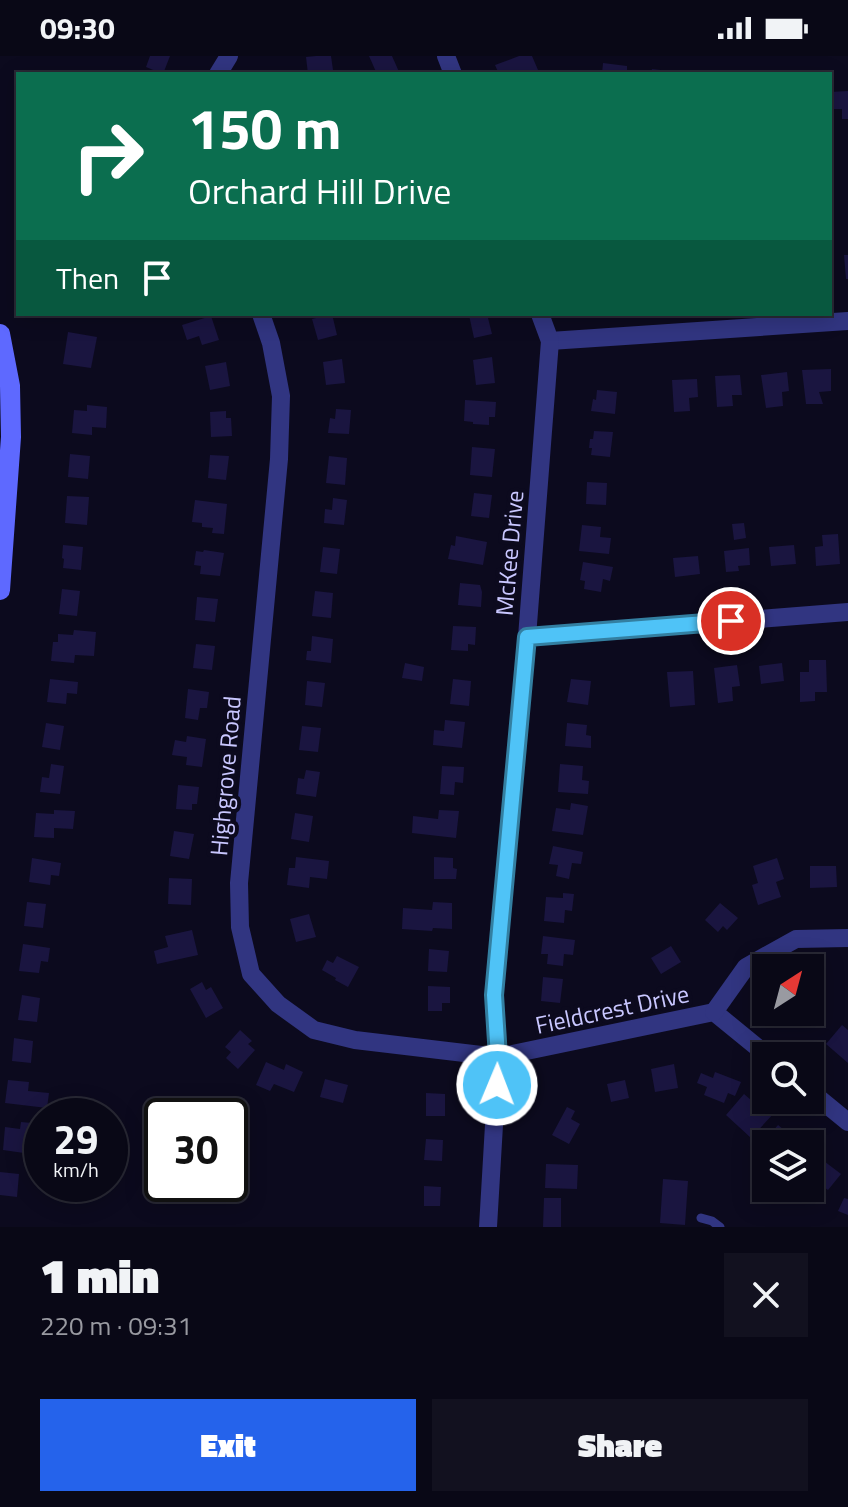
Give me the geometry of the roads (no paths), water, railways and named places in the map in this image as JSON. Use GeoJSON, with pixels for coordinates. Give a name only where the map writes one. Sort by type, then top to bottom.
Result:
{"type":"FeatureCollection","features":[{"type":"Feature","properties":{"kind":"street","name":"Highgrove Road"},"geometry":{"type":"LineString","coordinates":[[262,316],[271,343],[281,396],[279,459],[239,883],[240,927],[251,974],[278,1004],[314,1030],[355,1040],[498,1057]]}},
{"type":"Feature","properties":{"kind":"street","name":"McKee Drive"},"geometry":{"type":"LineString","coordinates":[[488,1227],[498,1057],[494,995],[550,341],[541,316]]}},
{"type":"Feature","properties":{"kind":"street"},"geometry":{"type":"LineString","coordinates":[[550,341],[848,321]]}},
{"type":"Feature","properties":{"kind":"street"},"geometry":{"type":"LineString","coordinates":[[0,334],[10,386],[11,437],[0,590]]}},
{"type":"Feature","properties":{"kind":"street"},"geometry":{"type":"LineString","coordinates":[[527,637],[848,612]]}},
{"type":"Feature","properties":{"kind":"street"},"geometry":{"type":"LineString","coordinates":[[714,1012],[746,967],[796,939],[848,938]]}},
{"type":"Feature","properties":{"kind":"street","name":"Fieldcrest Drive"},"geometry":{"type":"LineString","coordinates":[[498,1057],[714,1012],[752,1043]]}},
{"type":"Feature","properties":{"kind":"street"},"geometry":{"type":"LineString","coordinates":[[824,1102],[848,1122]]}},
{"type":"Feature","properties":{"kind":"lane"},"geometry":{"type":"LineString","coordinates":[[701,1218],[720,1227]]}}]}
